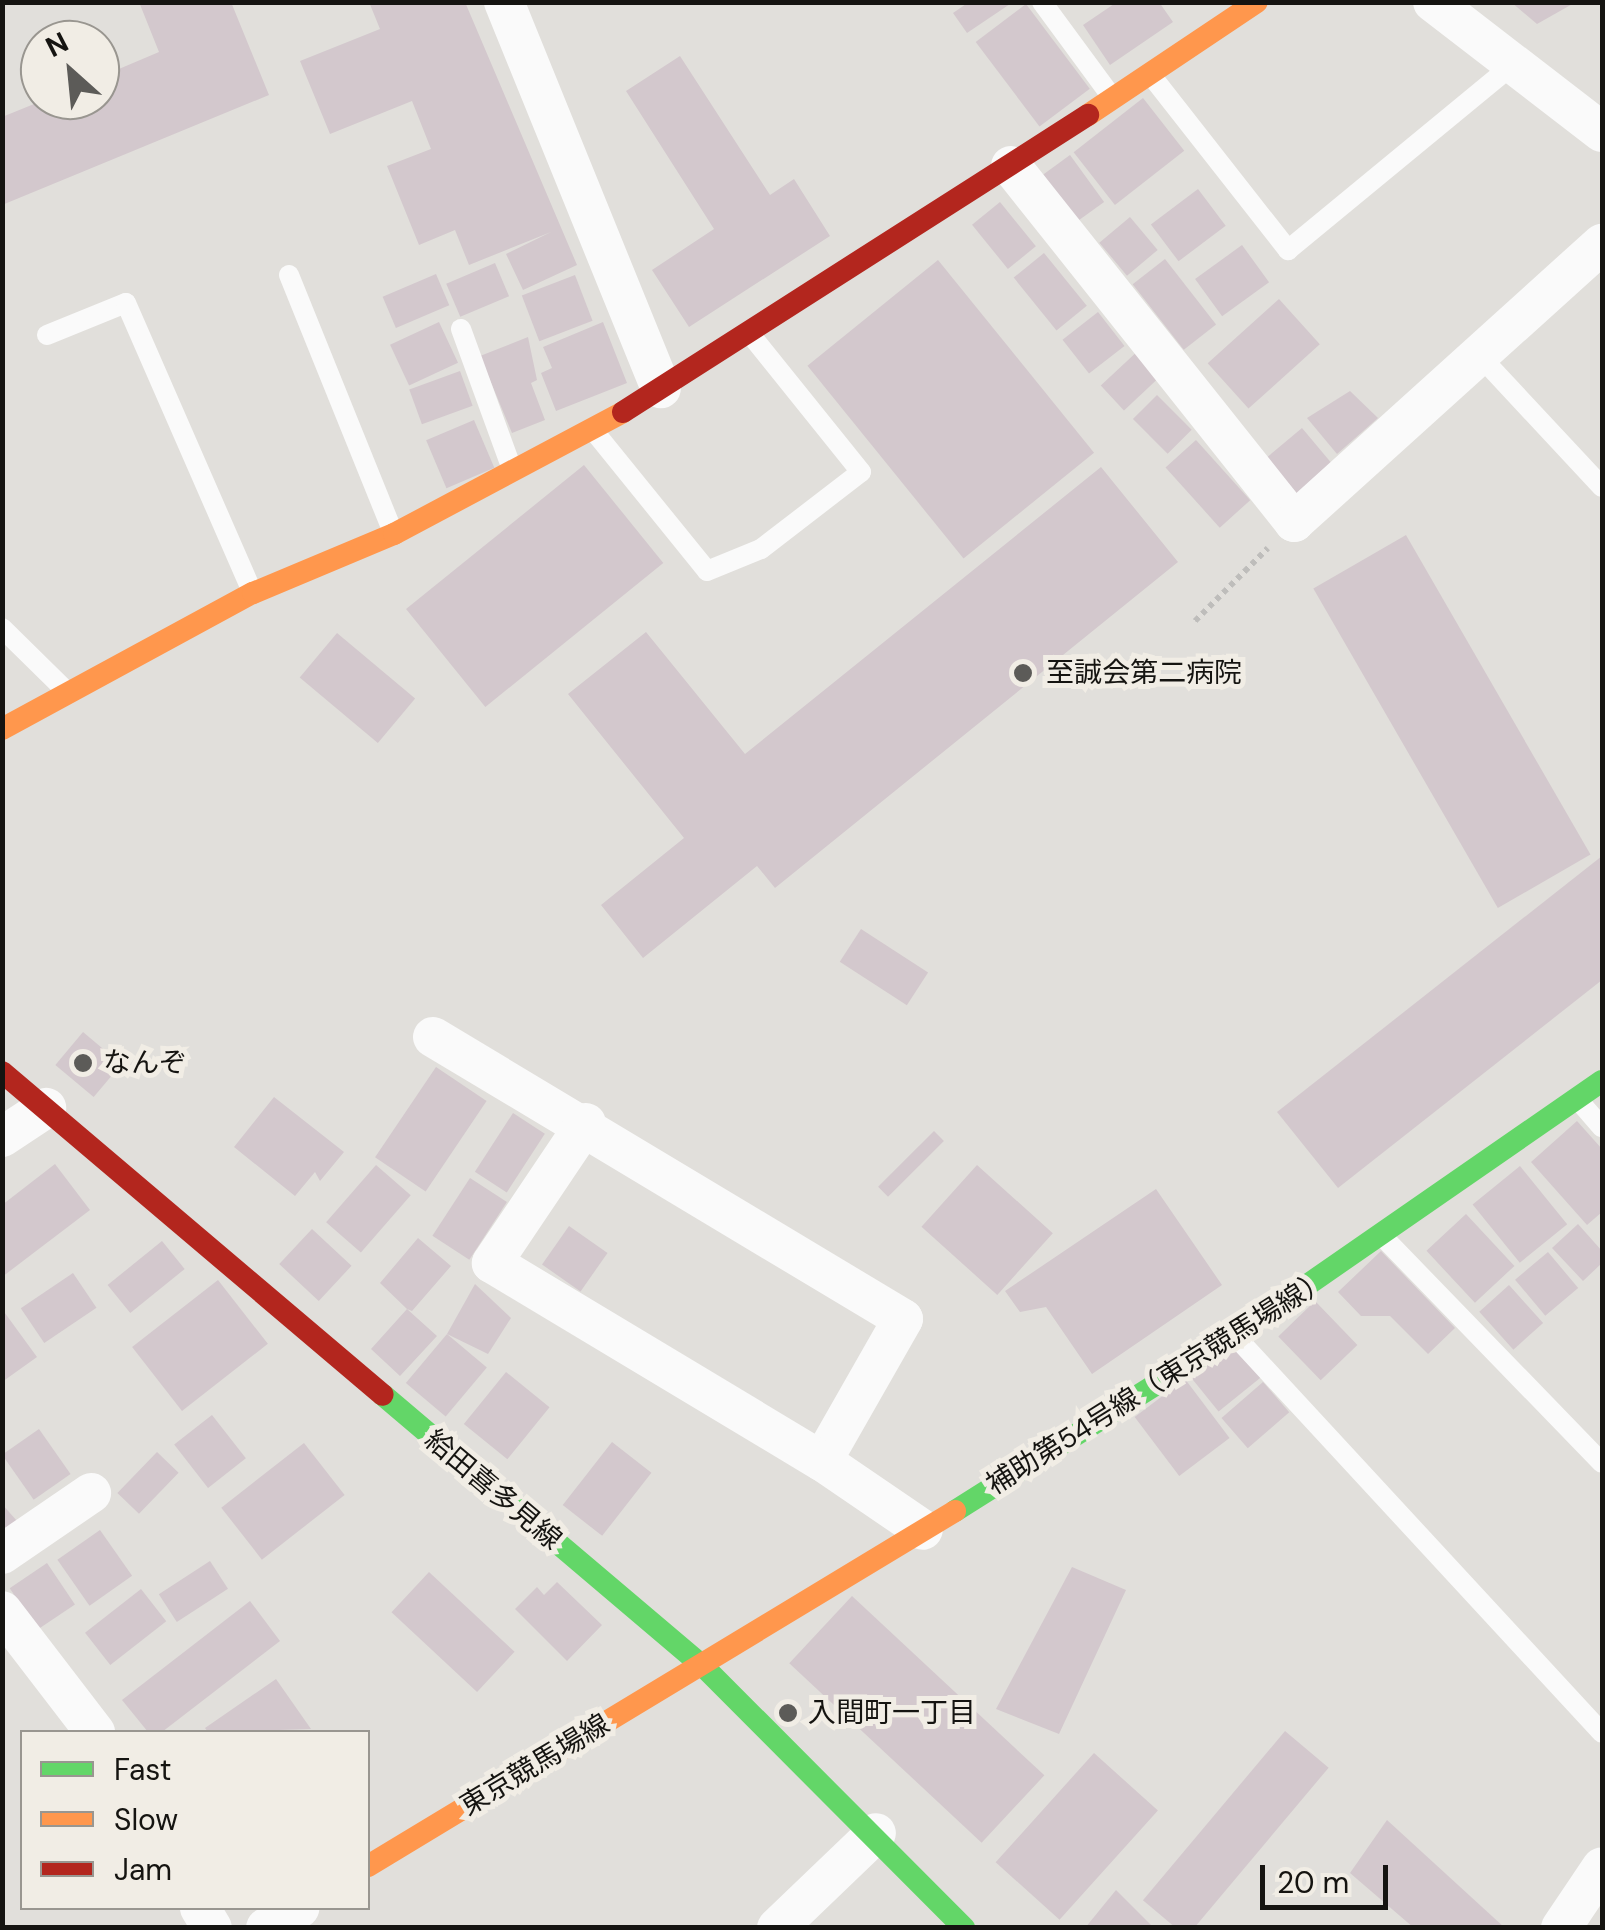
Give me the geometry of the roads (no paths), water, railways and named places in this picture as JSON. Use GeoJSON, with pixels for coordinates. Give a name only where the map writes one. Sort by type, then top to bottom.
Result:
{"type":"FeatureCollection","features":[{"type":"Feature","properties":{"kind":"street"},"geometry":{"type":"LineString","coordinates":[[504,2],[662,388]]}},
{"type":"Feature","properties":{"kind":"street"},"geometry":{"type":"LineString","coordinates":[[2,728],[253,594],[394,534],[514,476],[750,333],[1256,2]]}},
{"type":"Feature","properties":{"kind":"street"},"geometry":{"type":"LineString","coordinates":[[1433,2],[1602,132]]}},
{"type":"Feature","properties":{"kind":"street"},"geometry":{"type":"LineString","coordinates":[[1010,166],[1294,522],[1602,244]]}},
{"type":"Feature","properties":{"kind":"street"},"geometry":{"type":"LineString","coordinates":[[433,1037],[586,1123],[903,1319],[822,1461]]}},
{"type":"Feature","properties":{"kind":"street","name":"給田喜多見線"},"geometry":{"type":"LineString","coordinates":[[2,1072],[703,1666],[876,1833],[964,1928]]}},
{"type":"Feature","properties":{"kind":"street","name":"補助第54号線（東京競馬場線）"},"geometry":{"type":"LineString","coordinates":[[703,1666],[1235,1336],[1384,1238],[1602,1080]]}},
{"type":"Feature","properties":{"kind":"street"},"geometry":{"type":"LineString","coordinates":[[2,1137],[46,1108]]}},
{"type":"Feature","properties":{"kind":"street"},"geometry":{"type":"LineString","coordinates":[[586,1123],[492,1263],[822,1461],[923,1530]]}},
{"type":"Feature","properties":{"kind":"street"},"geometry":{"type":"LineString","coordinates":[[2,1554],[92,1493]]}},
{"type":"Feature","properties":{"kind":"street"},"geometry":{"type":"LineString","coordinates":[[2,1611],[93,1730]]}},
{"type":"Feature","properties":{"kind":"street","name":"東京競馬場線"},"geometry":{"type":"LineString","coordinates":[[370,1865],[703,1666]]}},
{"type":"Feature","properties":{"kind":"street"},"geometry":{"type":"LineString","coordinates":[[777,1928],[876,1833]]}},
{"type":"Feature","properties":{"kind":"street"},"geometry":{"type":"LineString","coordinates":[[1572,1923],[1602,1867]]}},
{"type":"Feature","properties":{"kind":"street"},"geometry":{"type":"LineString","coordinates":[[266,1928],[296,1910]]}},
{"type":"Feature","properties":{"kind":"lane"},"geometry":{"type":"LineString","coordinates":[[1042,2],[1112,97]]}},
{"type":"Feature","properties":{"kind":"lane"},"geometry":{"type":"LineString","coordinates":[[1149,72],[1288,250],[1512,66]]}},
{"type":"Feature","properties":{"kind":"lane"},"geometry":{"type":"LineString","coordinates":[[289,274],[394,534]]}},
{"type":"Feature","properties":{"kind":"lane"},"geometry":{"type":"LineString","coordinates":[[47,335],[126,303],[253,594]]}},
{"type":"Feature","properties":{"kind":"lane"},"geometry":{"type":"LineString","coordinates":[[461,329],[514,476]]}},
{"type":"Feature","properties":{"kind":"lane"},"geometry":{"type":"LineString","coordinates":[[592,430],[707,571],[762,549],[861,472],[750,333]]}},
{"type":"Feature","properties":{"kind":"lane"},"geometry":{"type":"LineString","coordinates":[[1478,354],[1602,487]]}},
{"type":"Feature","properties":{"kind":"lane"},"geometry":{"type":"LineString","coordinates":[[2,628],[66,692]]}},
{"type":"Feature","properties":{"kind":"lane"},"geometry":{"type":"LineString","coordinates":[[1578,1099],[1602,1127]]}},
{"type":"Feature","properties":{"kind":"lane"},"geometry":{"type":"LineString","coordinates":[[1384,1238],[1602,1463]]}},
{"type":"Feature","properties":{"kind":"lane"},"geometry":{"type":"LineString","coordinates":[[1235,1336],[1602,1734]]}},
{"type":"Feature","properties":{"kind":"place","name":"至誠会第二病院"},"geometry":{"type":"Point","coordinates":[1023,673]}},
{"type":"Feature","properties":{"kind":"place","name":"なんぞ"},"geometry":{"type":"Point","coordinates":[83,1063]}},
{"type":"Feature","properties":{"kind":"place","name":"入間町一丁目"},"geometry":{"type":"Point","coordinates":[788,1713]}}]}
